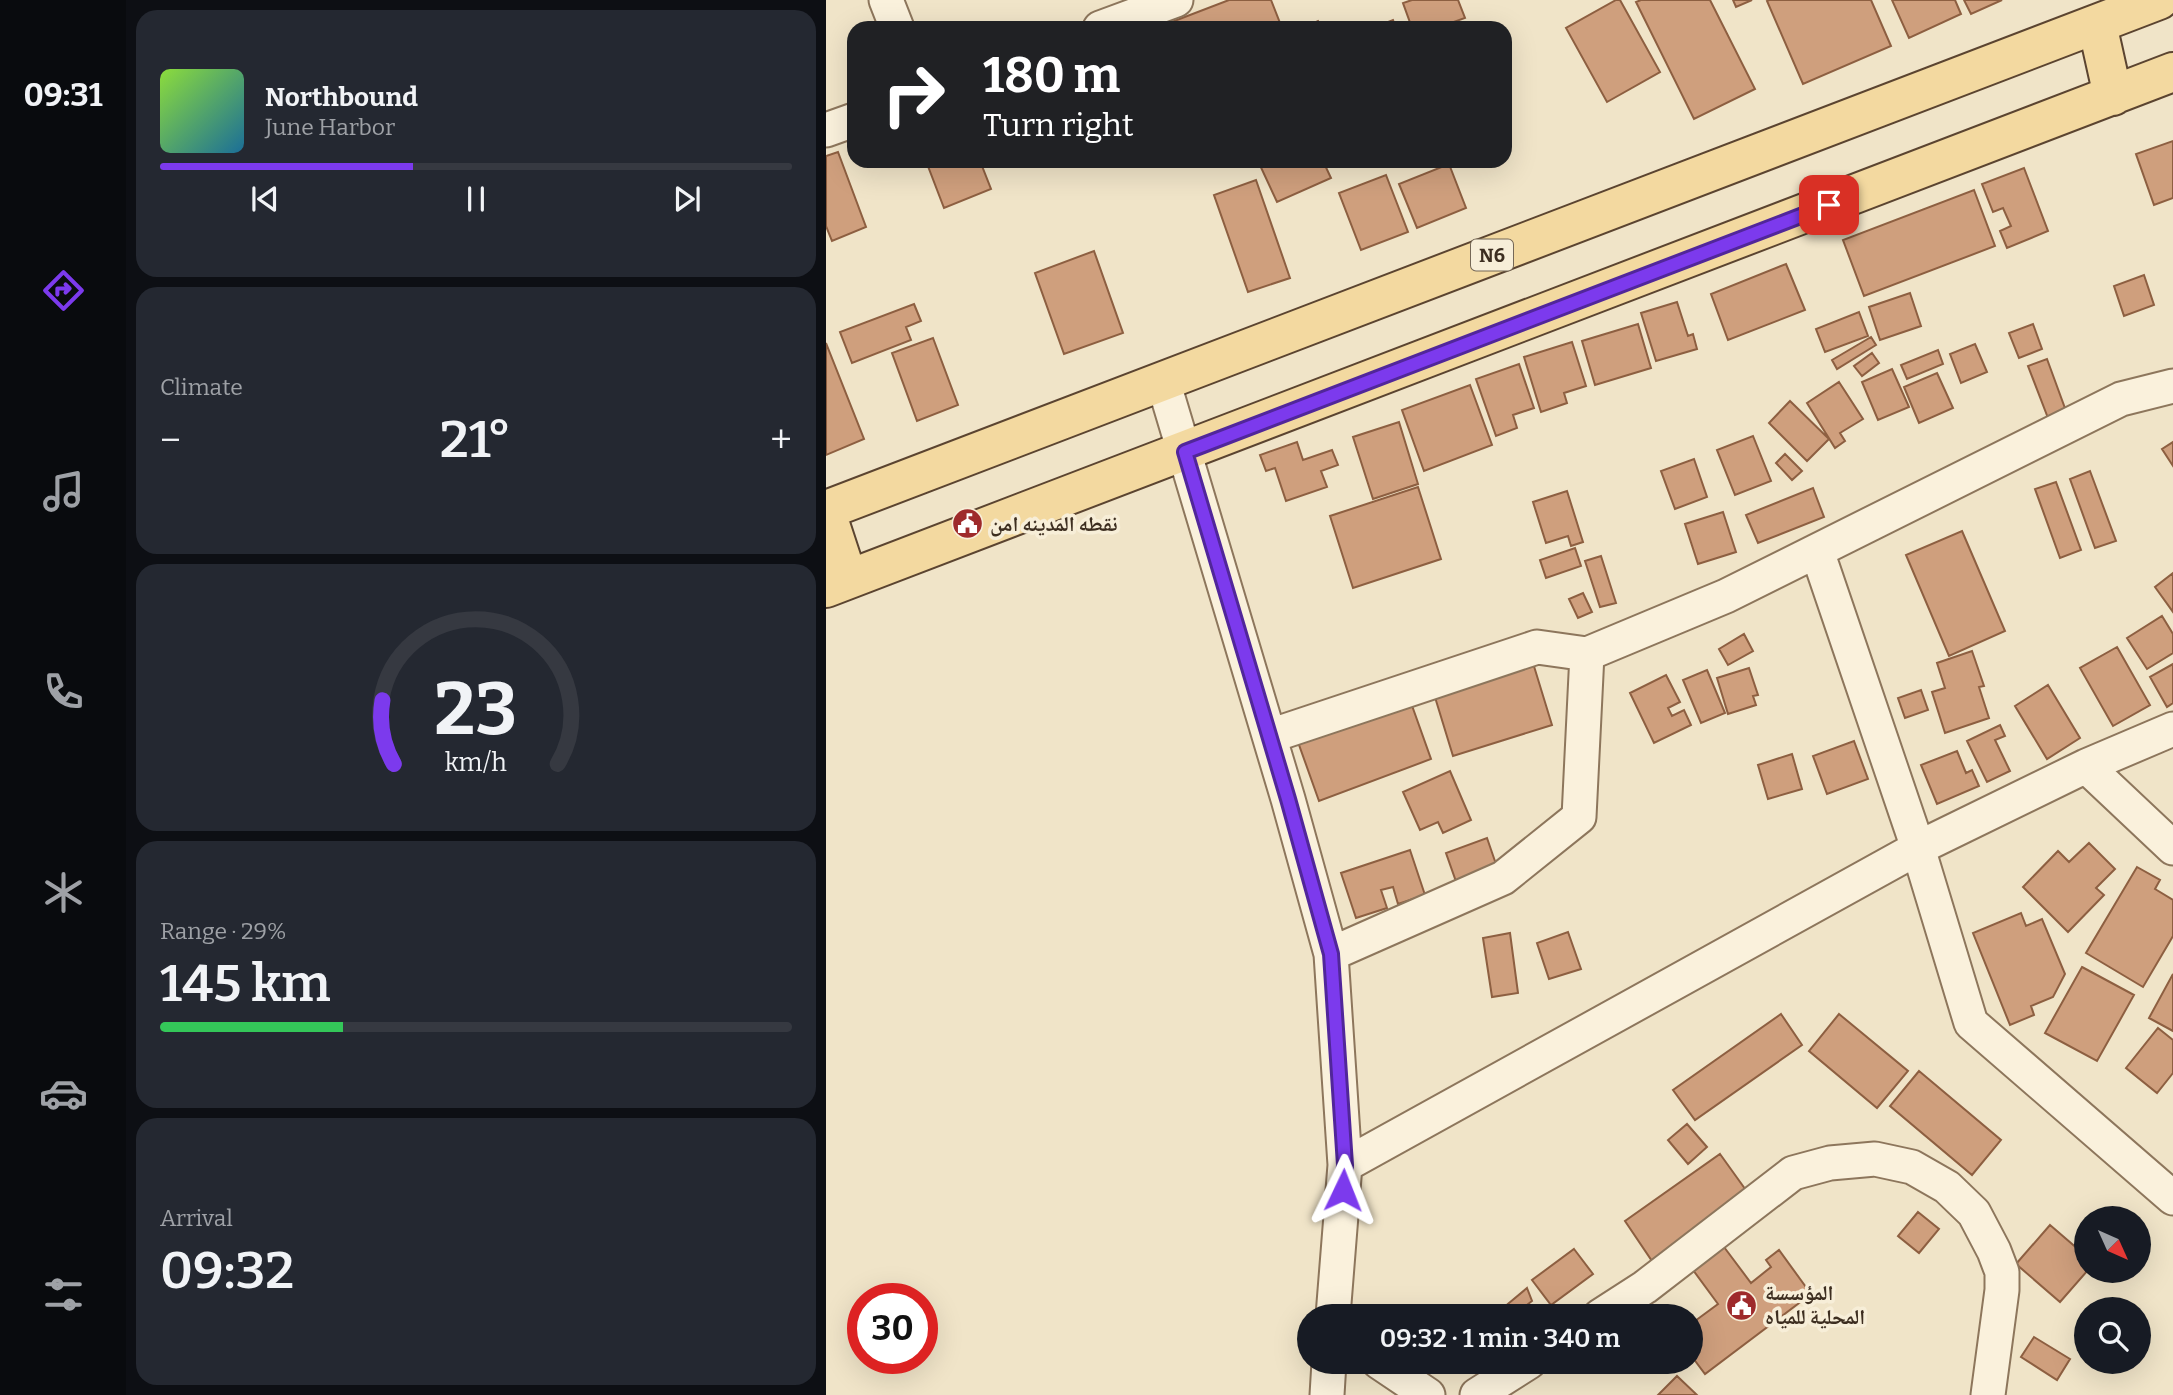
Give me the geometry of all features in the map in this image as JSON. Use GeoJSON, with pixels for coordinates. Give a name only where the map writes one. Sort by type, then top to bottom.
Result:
{"type":"FeatureCollection","features":[{"type":"Feature","properties":{"kind":"main road","name":"N6"},"geometry":{"type":"LineString","coordinates":[[826,511],[2159,0]]}},
{"type":"Feature","properties":{"kind":"main road"},"geometry":{"type":"LineString","coordinates":[[2097,24],[2113,96]]}},
{"type":"Feature","properties":{"kind":"main road"},"geometry":{"type":"LineString","coordinates":[[826,511],[837,584],[2173,72]]}},
{"type":"Feature","properties":{"kind":"street"},"geometry":{"type":"LineString","coordinates":[[886,0],[894,21]]}},
{"type":"Feature","properties":{"kind":"street"},"geometry":{"type":"LineString","coordinates":[[1119,21],[1175,0]]}},
{"type":"Feature","properties":{"kind":"street"},"geometry":{"type":"LineString","coordinates":[[826,130],[847,122]]}},
{"type":"Feature","properties":{"kind":"street"},"geometry":{"type":"LineString","coordinates":[[1163,381],[1331,954],[1345,1165],[1334,1304]]}},
{"type":"Feature","properties":{"kind":"street"},"geometry":{"type":"LineString","coordinates":[[1269,736],[1537,647],[1587,654],[1726,596],[2121,399],[2173,386]]}},
{"type":"Feature","properties":{"kind":"street"},"geometry":{"type":"LineString","coordinates":[[1817,551],[1918,848],[1971,1023],[2173,1198]]}},
{"type":"Feature","properties":{"kind":"street"},"geometry":{"type":"LineString","coordinates":[[1331,954],[1503,878],[1579,817],[1587,654]]}},
{"type":"Feature","properties":{"kind":"street"},"geometry":{"type":"LineString","coordinates":[[1345,1165],[1918,848],[2086,766],[2173,729]]}},
{"type":"Feature","properties":{"kind":"street"},"geometry":{"type":"LineString","coordinates":[[2086,766],[2173,848]]}},
{"type":"Feature","properties":{"kind":"street"},"geometry":{"type":"LineString","coordinates":[[1619,1304],[1645,1287],[1793,1174],[1830,1163],[1875,1159],[1912,1167],[1947,1187],[1973,1213],[2002,1272],[1988,1395]]}},
{"type":"Feature","properties":{"kind":"street"},"geometry":{"type":"LineString","coordinates":[[1327,1395],[1328,1374]]}},
{"type":"Feature","properties":{"kind":"street"},"geometry":{"type":"LineString","coordinates":[[1397,1374],[1428,1395]]}},
{"type":"Feature","properties":{"kind":"street"},"geometry":{"type":"LineString","coordinates":[[1477,1395],[1510,1374]]}},
{"type":"Feature","properties":{"kind":"building"},"geometry":{"type":"Polygon","coordinates":[[[1229,0],[1271,0],[1279,21],[1174,21],[1229,0]]]}},
{"type":"Feature","properties":{"kind":"building"},"geometry":{"type":"Polygon","coordinates":[[[1412,0],[1458,0],[1465,18],[1457,21],[1409,21],[1403,3],[1412,0]]]}},
{"type":"Feature","properties":{"kind":"building"},"geometry":{"type":"Polygon","coordinates":[[[1620,0],[1660,72],[1607,102],[1566,28],[1620,0]]]}},
{"type":"Feature","properties":{"kind":"building"},"geometry":{"type":"Polygon","coordinates":[[[1710,0],[1755,89],[1694,119],[1636,2],[1710,0]]]}},
{"type":"Feature","properties":{"kind":"building"},"geometry":{"type":"Polygon","coordinates":[[[1733,0],[1752,0],[1736,7],[1733,0]]]}},
{"type":"Feature","properties":{"kind":"building"},"geometry":{"type":"Polygon","coordinates":[[[1871,0],[1891,46],[1803,84],[1767,1],[1871,0]]]}},
{"type":"Feature","properties":{"kind":"building"},"geometry":{"type":"Polygon","coordinates":[[[1892,0],[1955,0],[1961,14],[1909,38],[1892,0]]]}},
{"type":"Feature","properties":{"kind":"building"},"geometry":{"type":"Polygon","coordinates":[[[1964,0],[2002,0],[1971,14],[1964,0]]]}},
{"type":"Feature","properties":{"kind":"building"},"geometry":{"type":"Polygon","coordinates":[[[2173,141],[2173,198],[2154,205],[2136,154],[2173,141]]]}},
{"type":"Feature","properties":{"kind":"building"},"geometry":{"type":"Polygon","coordinates":[[[838,152],[866,227],[832,241],[826,226],[826,156],[838,152]]]}},
{"type":"Feature","properties":{"kind":"building"},"geometry":{"type":"Polygon","coordinates":[[[929,168],[983,168],[991,189],[944,208],[929,168]]]}},
{"type":"Feature","properties":{"kind":"building"},"geometry":{"type":"Polygon","coordinates":[[[1261,168],[1326,168],[1331,178],[1277,202],[1261,168]]]}},
{"type":"Feature","properties":{"kind":"building"},"geometry":{"type":"Polygon","coordinates":[[[1439,168],[1451,168],[1466,208],[1417,228],[1399,184],[1439,168]]]}},
{"type":"Feature","properties":{"kind":"building"},"geometry":{"type":"Polygon","coordinates":[[[2024,168],[2048,231],[2007,248],[2000,231],[2011,226],[2003,208],[1993,212],[1982,184],[2024,168]]]}},
{"type":"Feature","properties":{"kind":"building"},"geometry":{"type":"Polygon","coordinates":[[[1386,175],[1408,232],[1361,250],[1339,193],[1386,175]]]}},
{"type":"Feature","properties":{"kind":"building"},"geometry":{"type":"Polygon","coordinates":[[[1256,180],[1290,278],[1248,292],[1214,195],[1256,180]]]}},
{"type":"Feature","properties":{"kind":"building"},"geometry":{"type":"Polygon","coordinates":[[[1974,190],[1995,246],[1864,296],[1843,240],[1974,190]]]}},
{"type":"Feature","properties":{"kind":"building"},"geometry":{"type":"Polygon","coordinates":[[[1094,251],[1123,333],[1064,354],[1035,273],[1094,251]]]}},
{"type":"Feature","properties":{"kind":"building"},"geometry":{"type":"Polygon","coordinates":[[[1786,264],[1805,310],[1728,340],[1711,294],[1786,264]]]}},
{"type":"Feature","properties":{"kind":"building"},"geometry":{"type":"Polygon","coordinates":[[[2144,275],[2154,305],[2124,316],[2114,286],[2144,275]]]}},
{"type":"Feature","properties":{"kind":"building"},"geometry":{"type":"Polygon","coordinates":[[[1910,293],[1921,326],[1880,340],[1869,307],[1910,293]]]}},
{"type":"Feature","properties":{"kind":"building"},"geometry":{"type":"Polygon","coordinates":[[[1677,302],[1688,336],[1693,334],[1697,349],[1656,361],[1641,313],[1677,302]]]}},
{"type":"Feature","properties":{"kind":"building"},"geometry":{"type":"Polygon","coordinates":[[[914,304],[921,321],[906,327],[911,340],[852,363],[840,332],[914,304]]]}},
{"type":"Feature","properties":{"kind":"building"},"geometry":{"type":"Polygon","coordinates":[[[1859,312],[1868,336],[1825,352],[1816,329],[1859,312]]]}},
{"type":"Feature","properties":{"kind":"building"},"geometry":{"type":"Polygon","coordinates":[[[1638,324],[1651,368],[1595,385],[1582,341],[1638,324]]]}},
{"type":"Feature","properties":{"kind":"building"},"geometry":{"type":"Polygon","coordinates":[[[2033,324],[2042,349],[2019,358],[2009,333],[2033,324]]]}},
{"type":"Feature","properties":{"kind":"building"},"geometry":{"type":"Polygon","coordinates":[[[1871,337],[1876,345],[1837,369],[1832,360],[1871,337]]]}},
{"type":"Feature","properties":{"kind":"building"},"geometry":{"type":"Polygon","coordinates":[[[933,338],[958,405],[917,421],[892,353],[933,338]]]}},
{"type":"Feature","properties":{"kind":"building"},"geometry":{"type":"Polygon","coordinates":[[[1572,342],[1586,386],[1564,393],[1567,403],[1541,412],[1524,357],[1572,342]]]}},
{"type":"Feature","properties":{"kind":"building"},"geometry":{"type":"Polygon","coordinates":[[[826,343],[864,439],[826,455],[826,343]]]}},
{"type":"Feature","properties":{"kind":"building"},"geometry":{"type":"Polygon","coordinates":[[[1975,344],[1987,372],[1961,383],[1950,354],[1975,344]]]}},
{"type":"Feature","properties":{"kind":"building"},"geometry":{"type":"Polygon","coordinates":[[[1938,350],[1943,364],[1907,379],[1901,365],[1938,350]]]}},
{"type":"Feature","properties":{"kind":"building"},"geometry":{"type":"Polygon","coordinates":[[[1872,353],[1879,363],[1862,376],[1854,366],[1872,353]]]}},
{"type":"Feature","properties":{"kind":"building"},"geometry":{"type":"Polygon","coordinates":[[[2047,359],[2066,411],[2048,418],[2028,366],[2047,359]]]}},
{"type":"Feature","properties":{"kind":"building"},"geometry":{"type":"Polygon","coordinates":[[[1519,364],[1534,408],[1513,415],[1517,428],[1496,436],[1476,379],[1519,364]]]}},
{"type":"Feature","properties":{"kind":"building"},"geometry":{"type":"Polygon","coordinates":[[[1892,369],[1909,407],[1878,420],[1862,382],[1892,369]]]}},
{"type":"Feature","properties":{"kind":"building"},"geometry":{"type":"Polygon","coordinates":[[[1937,373],[1953,408],[1919,423],[1904,387],[1937,373]]]}},
{"type":"Feature","properties":{"kind":"building"},"geometry":{"type":"Polygon","coordinates":[[[1839,382],[1863,419],[1840,433],[1845,441],[1835,448],[1807,403],[1839,382]]]}},
{"type":"Feature","properties":{"kind":"building"},"geometry":{"type":"Polygon","coordinates":[[[1470,385],[1492,445],[1424,471],[1402,410],[1470,385]]]}},
{"type":"Feature","properties":{"kind":"building"},"geometry":{"type":"Polygon","coordinates":[[[1790,401],[1829,439],[1807,461],[1769,423],[1790,401]]]}},
{"type":"Feature","properties":{"kind":"building"},"geometry":{"type":"Polygon","coordinates":[[[1399,422],[1418,484],[1373,499],[1353,437],[1399,422]]]}},
{"type":"Feature","properties":{"kind":"building"},"geometry":{"type":"Polygon","coordinates":[[[1753,436],[1771,481],[1735,495],[1717,450],[1753,436]]]}},
{"type":"Feature","properties":{"kind":"building"},"geometry":{"type":"Polygon","coordinates":[[[1297,442],[1303,460],[1332,450],[1338,465],[1321,471],[1327,487],[1286,501],[1275,468],[1266,471],[1260,455],[1297,442]]]}},
{"type":"Feature","properties":{"kind":"building"},"geometry":{"type":"Polygon","coordinates":[[[2173,442],[2173,466],[2162,449],[2173,442]]]}},
{"type":"Feature","properties":{"kind":"building"},"geometry":{"type":"Polygon","coordinates":[[[1785,454],[1802,471],[1792,480],[1776,463],[1785,454]]]}},
{"type":"Feature","properties":{"kind":"building"},"geometry":{"type":"Polygon","coordinates":[[[1694,459],[1707,497],[1675,509],[1661,471],[1694,459]]]}},
{"type":"Feature","properties":{"kind":"building"},"geometry":{"type":"Polygon","coordinates":[[[2090,471],[2116,541],[2095,548],[2070,479],[2090,471]]]}},
{"type":"Feature","properties":{"kind":"building"},"geometry":{"type":"Polygon","coordinates":[[[2056,482],[2081,550],[2060,558],[2035,489],[2056,482]]]}},
{"type":"Feature","properties":{"kind":"building"},"geometry":{"type":"Polygon","coordinates":[[[1418,487],[1441,559],[1353,588],[1330,516],[1418,487]]]}},
{"type":"Feature","properties":{"kind":"building"},"geometry":{"type":"Polygon","coordinates":[[[1813,488],[1824,517],[1758,543],[1746,515],[1813,488]]]}},
{"type":"Feature","properties":{"kind":"building"},"geometry":{"type":"Polygon","coordinates":[[[1567,491],[1583,542],[1571,546],[1568,536],[1546,543],[1533,502],[1567,491]]]}},
{"type":"Feature","properties":{"kind":"building"},"geometry":{"type":"Polygon","coordinates":[[[1723,512],[1736,552],[1698,564],[1685,524],[1723,512]]]}},
{"type":"Feature","properties":{"kind":"building"},"geometry":{"type":"Polygon","coordinates":[[[1962,531],[2005,631],[1949,656],[1906,555],[1962,531]]]}},
{"type":"Feature","properties":{"kind":"building"},"geometry":{"type":"Polygon","coordinates":[[[1575,548],[1581,566],[1546,578],[1540,560],[1575,548]]]}},
{"type":"Feature","properties":{"kind":"building"},"geometry":{"type":"Polygon","coordinates":[[[1601,556],[1616,603],[1600,607],[1585,561],[1601,556]]]}},
{"type":"Feature","properties":{"kind":"building"},"geometry":{"type":"Polygon","coordinates":[[[2173,573],[2173,612],[2155,587],[2173,573]]]}},
{"type":"Feature","properties":{"kind":"building"},"geometry":{"type":"Polygon","coordinates":[[[1583,593],[1592,612],[1578,618],[1569,599],[1583,593]]]}},
{"type":"Feature","properties":{"kind":"building"},"geometry":{"type":"Polygon","coordinates":[[[2162,616],[2173,634],[2173,653],[2147,669],[2127,638],[2162,616]]]}},
{"type":"Feature","properties":{"kind":"building"},"geometry":{"type":"Polygon","coordinates":[[[1744,634],[1753,651],[1728,665],[1719,649],[1744,634]]]}},
{"type":"Feature","properties":{"kind":"building"},"geometry":{"type":"Polygon","coordinates":[[[2117,647],[2150,705],[2113,726],[2080,668],[2117,647]]]}},
{"type":"Feature","properties":{"kind":"building"},"geometry":{"type":"Polygon","coordinates":[[[1972,651],[1984,686],[1979,687],[1989,718],[1945,733],[1932,692],[1945,688],[1937,663],[1972,651]]]}},
{"type":"Feature","properties":{"kind":"building"},"geometry":{"type":"Polygon","coordinates":[[[1533,663],[1552,725],[1453,756],[1434,694],[1533,663]]]}},
{"type":"Feature","properties":{"kind":"building"},"geometry":{"type":"Polygon","coordinates":[[[2173,664],[2173,703],[2167,707],[2150,677],[2173,664]]]}},
{"type":"Feature","properties":{"kind":"building"},"geometry":{"type":"Polygon","coordinates":[[[1749,668],[1758,695],[1753,696],[1756,705],[1728,714],[1717,678],[1749,668]]]}},
{"type":"Feature","properties":{"kind":"building"},"geometry":{"type":"Polygon","coordinates":[[[1707,670],[1725,713],[1701,723],[1683,680],[1707,670]]]}},
{"type":"Feature","properties":{"kind":"building"},"geometry":{"type":"Polygon","coordinates":[[[1666,675],[1680,702],[1668,708],[1672,716],[1684,710],[1691,725],[1654,743],[1630,693],[1666,675]]]}},
{"type":"Feature","properties":{"kind":"building"},"geometry":{"type":"Polygon","coordinates":[[[2048,685],[2080,738],[2047,759],[2015,706],[2048,685]]]}},
{"type":"Feature","properties":{"kind":"building"},"geometry":{"type":"Polygon","coordinates":[[[1921,690],[1928,710],[1905,718],[1898,698],[1921,690]]]}},
{"type":"Feature","properties":{"kind":"building"},"geometry":{"type":"Polygon","coordinates":[[[1410,700],[1431,759],[1319,801],[1298,742],[1410,700]]]}},
{"type":"Feature","properties":{"kind":"building"},"geometry":{"type":"Polygon","coordinates":[[[2000,725],[2005,736],[1995,740],[2010,771],[1987,782],[1967,741],[2000,725]]]}},
{"type":"Feature","properties":{"kind":"building"},"geometry":{"type":"Polygon","coordinates":[[[1854,741],[1868,779],[1827,794],[1813,756],[1854,741]]]}},
{"type":"Feature","properties":{"kind":"building"},"geometry":{"type":"Polygon","coordinates":[[[1957,751],[1966,773],[1972,770],[1979,786],[1937,804],[1921,765],[1957,751]]]}},
{"type":"Feature","properties":{"kind":"building"},"geometry":{"type":"Polygon","coordinates":[[[1792,754],[1802,789],[1768,799],[1758,765],[1792,754]]]}},
{"type":"Feature","properties":{"kind":"building"},"geometry":{"type":"Polygon","coordinates":[[[1450,771],[1471,820],[1443,833],[1438,822],[1420,830],[1403,792],[1450,771]]]}},
{"type":"Feature","properties":{"kind":"building"},"geometry":{"type":"Polygon","coordinates":[[[1487,838],[1497,867],[1459,890],[1446,853],[1487,838]]]}},
{"type":"Feature","properties":{"kind":"building"},"geometry":{"type":"Polygon","coordinates":[[[2089,843],[2115,869],[2096,888],[2104,895],[2068,932],[2023,887],[2058,851],[2069,862],[2089,843]]]}},
{"type":"Feature","properties":{"kind":"building"},"geometry":{"type":"Polygon","coordinates":[[[1410,850],[1425,895],[1398,904],[1393,887],[1381,890],[1387,908],[1356,918],[1341,873],[1410,850]]]}},
{"type":"Feature","properties":{"kind":"building"},"geometry":{"type":"Polygon","coordinates":[[[2137,867],[2160,880],[2155,889],[2173,900],[2173,936],[2143,987],[2086,953],[2137,867]]]}},
{"type":"Feature","properties":{"kind":"building"},"geometry":{"type":"Polygon","coordinates":[[[2021,913],[2026,926],[2042,919],[2065,974],[2053,997],[2031,1006],[2034,1015],[2010,1025],[1973,933],[2021,913]]]}},
{"type":"Feature","properties":{"kind":"building"},"geometry":{"type":"Polygon","coordinates":[[[1568,932],[1581,969],[1549,979],[1537,943],[1568,932]]]}},
{"type":"Feature","properties":{"kind":"building"},"geometry":{"type":"Polygon","coordinates":[[[1510,933],[1518,993],[1492,997],[1483,938],[1510,933]]]}},
{"type":"Feature","properties":{"kind":"building"},"geometry":{"type":"Polygon","coordinates":[[[2082,967],[2134,995],[2097,1061],[2045,1033],[2082,967]]]}},
{"type":"Feature","properties":{"kind":"building"},"geometry":{"type":"Polygon","coordinates":[[[2173,974],[2173,1031],[2149,1018],[2173,974]]]}},
{"type":"Feature","properties":{"kind":"building"},"geometry":{"type":"Polygon","coordinates":[[[1781,1014],[1802,1045],[1695,1120],[1673,1090],[1781,1014]]]}},
{"type":"Feature","properties":{"kind":"building"},"geometry":{"type":"Polygon","coordinates":[[[1839,1014],[1908,1071],[1877,1108],[1809,1051],[1839,1014]]]}},
{"type":"Feature","properties":{"kind":"building"},"geometry":{"type":"Polygon","coordinates":[[[2158,1028],[2173,1040],[2173,1073],[2157,1093],[2126,1068],[2158,1028]]]}},
{"type":"Feature","properties":{"kind":"building"},"geometry":{"type":"Polygon","coordinates":[[[1919,1071],[2001,1140],[1972,1175],[1890,1106],[1919,1071]]]}},
{"type":"Feature","properties":{"kind":"building"},"geometry":{"type":"Polygon","coordinates":[[[1687,1124],[1707,1147],[1688,1164],[1668,1140],[1687,1124]]]}},
{"type":"Feature","properties":{"kind":"building"},"geometry":{"type":"Polygon","coordinates":[[[1720,1154],[1748,1193],[1652,1261],[1625,1221],[1720,1154]]]}},
{"type":"Feature","properties":{"kind":"building"},"geometry":{"type":"Polygon","coordinates":[[[1918,1212],[1939,1229],[1919,1253],[1898,1236],[1918,1212]]]}},
{"type":"Feature","properties":{"kind":"building"},"geometry":{"type":"Polygon","coordinates":[[[2050,1225],[2074,1246],[2074,1283],[2077,1283],[2060,1302],[2016,1264],[2050,1225]]]}},
{"type":"Feature","properties":{"kind":"building"},"geometry":{"type":"Polygon","coordinates":[[[1724,1247],[1751,1283],[1771,1267],[1766,1260],[1779,1250],[1811,1294],[1705,1374],[1703,1315],[1718,1304],[1693,1270],[1724,1247]]]}},
{"type":"Feature","properties":{"kind":"building"},"geometry":{"type":"Polygon","coordinates":[[[1574,1249],[1593,1274],[1552,1304],[1532,1280],[1574,1249]]]}},
{"type":"Feature","properties":{"kind":"building"},"geometry":{"type":"Polygon","coordinates":[[[1527,1288],[1532,1301],[1528,1304],[1508,1304],[1527,1288]]]}},
{"type":"Feature","properties":{"kind":"building"},"geometry":{"type":"Polygon","coordinates":[[[2034,1337],[2070,1359],[2057,1380],[2021,1357],[2034,1337]]]}},
{"type":"Feature","properties":{"kind":"building"},"geometry":{"type":"Polygon","coordinates":[[[1677,1376],[1697,1395],[1658,1395],[1677,1376]]]}},
{"type":"Feature","properties":{"kind":"place","name":"نقطه المدينه امن"},"geometry":{"type":"Point","coordinates":[967,524]}},
{"type":"Feature","properties":{"kind":"place","name":"المؤسسة المحلية للمياه"},"geometry":{"type":"Point","coordinates":[1742,1305]}},
{"type":"Feature","properties":{"kind":"route"},"geometry":{"type":"LineString","coordinates":[[1343,1190],[1345,1165],[1331,954],[1185,452],[1829,205]]}}]}
